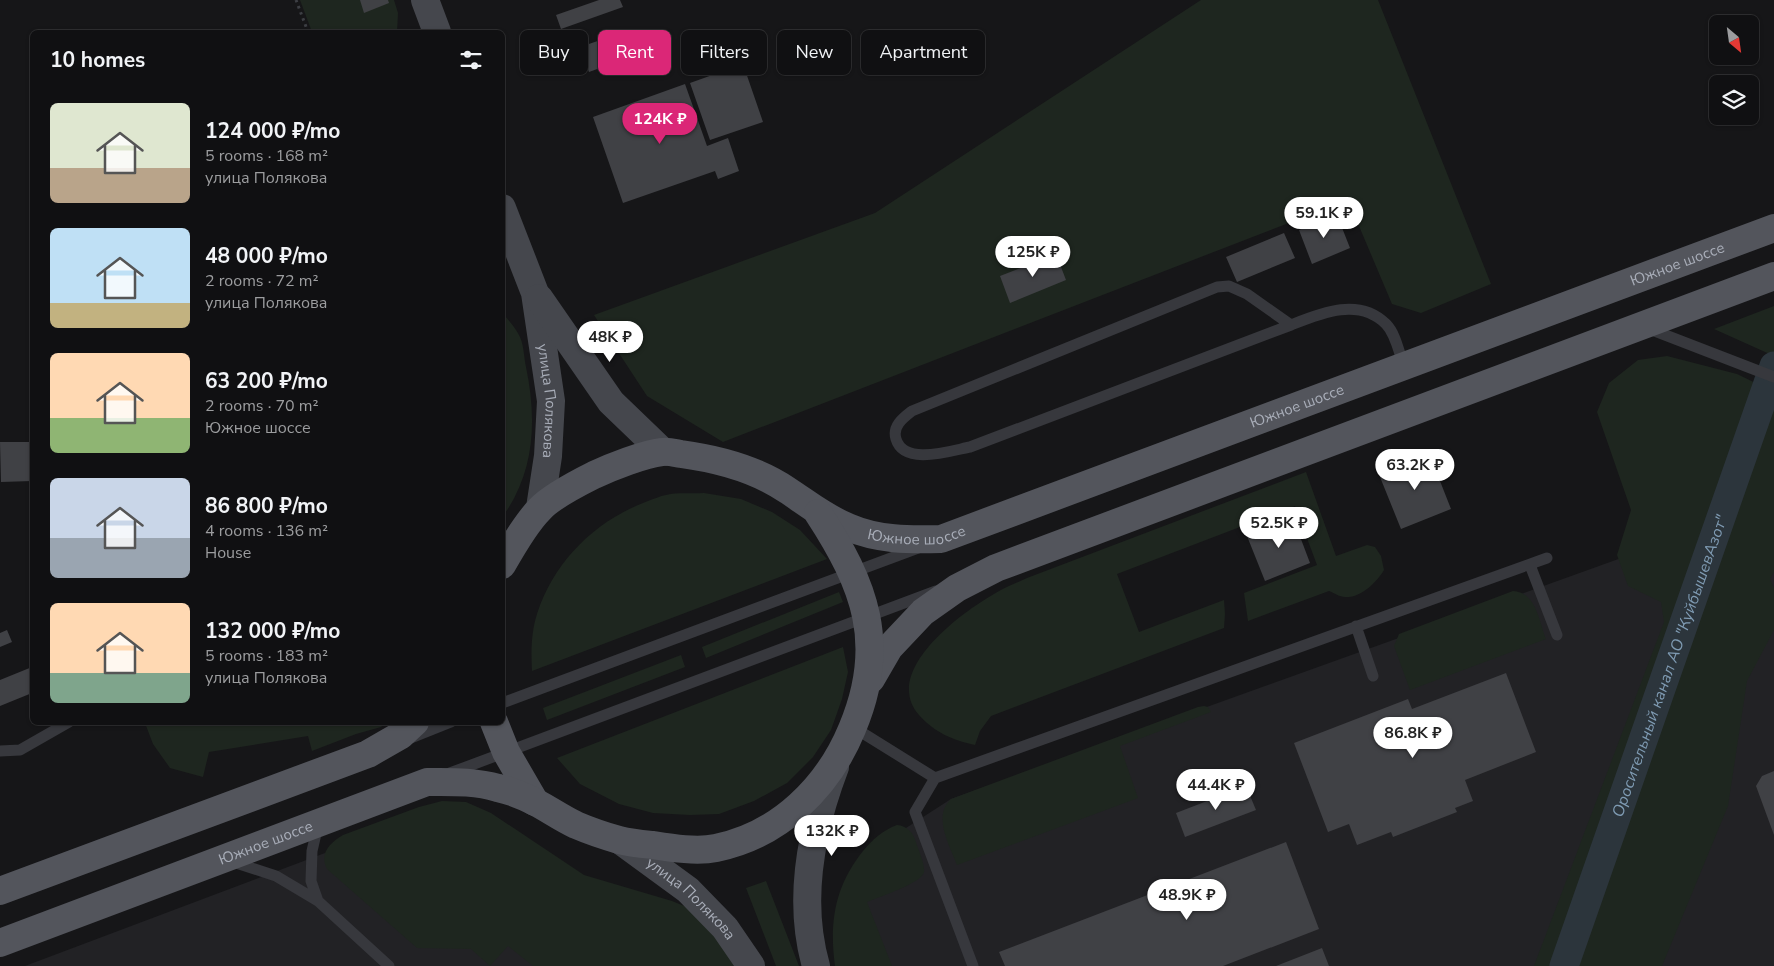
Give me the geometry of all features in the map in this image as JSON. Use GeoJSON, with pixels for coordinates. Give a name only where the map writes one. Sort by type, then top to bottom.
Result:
{"type":"FeatureCollection","features":[{"type":"Feature","properties":{"kind":"main road"},"geometry":{"type":"LineString","coordinates":[[425,0],[436,30]]}},
{"type":"Feature","properties":{"kind":"main road","name":"улица Полякова"},"geometry":{"type":"LineString","coordinates":[[505,216],[535,293],[551,401],[548,456],[540,508]]}},
{"type":"Feature","properties":{"kind":"main road","name":"Южное шоссе"},"geometry":{"type":"LineString","coordinates":[[505,561],[540,508],[578,483],[600,472],[622,463],[662,452],[704,457],[745,469],[786,489],[817,512],[848,527],[871,535],[908,540],[941,539],[1774,228]]}},
{"type":"Feature","properties":{"kind":"main road","name":"Южное шоссе"},"geometry":{"type":"LineString","coordinates":[[864,691],[890,648],[923,612],[957,588],[996,568],[1774,276]]}},
{"type":"Feature","properties":{"kind":"main road","name":"улица Полякова"},"geometry":{"type":"LineString","coordinates":[[535,293],[611,402],[662,452]]}},
{"type":"Feature","properties":{"kind":"main road","name":"Южное шоссе"},"geometry":{"type":"LineString","coordinates":[[0,943],[427,782],[464,782],[489,786],[536,802],[576,825],[621,841],[675,848],[715,848],[754,836],[791,814],[818,787],[848,738],[864,691],[871,652],[867,616],[852,573],[840,547],[817,512]]}},
{"type":"Feature","properties":{"kind":"main road"},"geometry":{"type":"LineString","coordinates":[[0,891],[368,754],[401,735],[412,725]]}},
{"type":"Feature","properties":{"kind":"main road","name":"Южное шоссе"},"geometry":{"type":"LineString","coordinates":[[495,725],[506,752],[536,802]]}},
{"type":"Feature","properties":{"kind":"main road"},"geometry":{"type":"LineString","coordinates":[[816,966],[807,918],[808,876],[813,838],[822,801],[848,738]]}},
{"type":"Feature","properties":{"kind":"main road","name":"улица Полякова"},"geometry":{"type":"LineString","coordinates":[[621,841],[688,890],[725,928],[751,966]]}},
{"type":"Feature","properties":{"kind":"lane"},"geometry":{"type":"LineString","coordinates":[[1292,325],[1247,294],[1230,286],[1217,287],[912,411],[902,419],[895,429],[896,439],[902,450],[914,455],[937,454],[970,447],[1292,325],[1327,311],[1354,308],[1373,315],[1386,324],[1394,337],[1404,366]]}},
{"type":"Feature","properties":{"kind":"lane"},"geometry":{"type":"LineString","coordinates":[[1640,326],[1774,377]]}},
{"type":"Feature","properties":{"kind":"lane"},"geometry":{"type":"LineString","coordinates":[[505,702],[941,539]]}},
{"type":"Feature","properties":{"kind":"lane"},"geometry":{"type":"LineString","coordinates":[[973,966],[915,812],[936,778],[1547,558]]}},
{"type":"Feature","properties":{"kind":"lane"},"geometry":{"type":"LineString","coordinates":[[1530,565],[1557,635]]}},
{"type":"Feature","properties":{"kind":"lane"},"geometry":{"type":"LineString","coordinates":[[427,782],[996,568]]}},
{"type":"Feature","properties":{"kind":"lane"},"geometry":{"type":"LineString","coordinates":[[1356,626],[1373,676]]}},
{"type":"Feature","properties":{"kind":"lane"},"geometry":{"type":"LineString","coordinates":[[0,751],[20,750],[64,725]]}},
{"type":"Feature","properties":{"kind":"lane"},"geometry":{"type":"LineString","coordinates":[[368,754],[443,725]]}},
{"type":"Feature","properties":{"kind":"lane"},"geometry":{"type":"LineString","coordinates":[[848,738],[936,778]]}},
{"type":"Feature","properties":{"kind":"lane"},"geometry":{"type":"LineString","coordinates":[[318,823],[312,851],[311,881],[318,901]]}},
{"type":"Feature","properties":{"kind":"lane"},"geometry":{"type":"LineString","coordinates":[[224,858],[276,876],[318,901],[389,966]]}},
{"type":"Feature","properties":{"kind":"path"},"geometry":{"type":"LineString","coordinates":[[296,0],[307,30]]}},
{"type":"Feature","properties":{"kind":"shaded area"},"geometry":{"type":"Polygon","coordinates":[[[300,0],[394,0],[398,13],[397,30],[311,30],[300,0]]]}},
{"type":"Feature","properties":{"kind":"shaded area"},"geometry":{"type":"Polygon","coordinates":[[[1201,0],[1378,0],[1491,284],[1421,313],[1392,304],[1348,200],[723,442],[647,396],[594,315],[875,213],[1201,0]]]}},
{"type":"Feature","properties":{"kind":"shaded area"},"geometry":{"type":"Polygon","coordinates":[[[1774,306],[1774,356],[1714,329],[1774,306]]]}},
{"type":"Feature","properties":{"kind":"shaded area"},"geometry":{"type":"Polygon","coordinates":[[[505,316],[520,337],[532,406],[531,444],[522,481],[505,513],[505,316]]]}},
{"type":"Feature","properties":{"kind":"shaded area"},"geometry":{"type":"Polygon","coordinates":[[[1667,356],[1737,374],[1774,392],[1774,572],[1770,579],[1774,588],[1774,630],[1747,681],[1728,806],[1662,966],[1534,966],[1664,622],[1661,602],[1628,586],[1617,555],[1631,510],[1597,412],[1609,383],[1638,360],[1667,356]]]}},
{"type":"Feature","properties":{"kind":"shaded area"},"geometry":{"type":"Polygon","coordinates":[[[1306,472],[1336,556],[1367,545],[1375,547],[1381,556],[1384,570],[1372,585],[1362,592],[1351,597],[1345,597],[1329,591],[1248,621],[1244,593],[1317,565],[1295,506],[1117,574],[1139,632],[1224,600],[1224,628],[991,716],[980,731],[975,745],[945,735],[931,727],[919,715],[910,699],[910,682],[916,664],[928,647],[943,632],[975,606],[994,594],[1027,578],[1306,472]]]}},
{"type":"Feature","properties":{"kind":"shaded area"},"geometry":{"type":"Polygon","coordinates":[[[704,493],[741,499],[772,512],[800,530],[827,559],[532,671],[532,642],[537,614],[554,577],[579,545],[611,519],[648,501],[671,494],[704,493]]]}},
{"type":"Feature","properties":{"kind":"shaded area"},"geometry":{"type":"Polygon","coordinates":[[[1774,503],[1774,966],[865,966],[839,895],[863,863],[892,837],[951,799],[1774,503]]]}},
{"type":"Feature","properties":{"kind":"shaded area"},"geometry":{"type":"Polygon","coordinates":[[[1513,591],[1527,596],[1532,602],[1539,616],[1546,639],[1410,690],[1394,646],[1399,634],[1513,591]]]}},
{"type":"Feature","properties":{"kind":"shaded area"},"geometry":{"type":"Polygon","coordinates":[[[839,592],[843,602],[706,658],[702,647],[839,592]]]}},
{"type":"Feature","properties":{"kind":"shaded area"},"geometry":{"type":"Polygon","coordinates":[[[843,647],[848,672],[842,699],[831,730],[813,757],[787,783],[754,801],[719,814],[653,813],[619,804],[580,784],[557,758],[843,647]]]}},
{"type":"Feature","properties":{"kind":"shaded area"},"geometry":{"type":"Polygon","coordinates":[[[681,655],[685,667],[547,720],[543,708],[681,655]]]}},
{"type":"Feature","properties":{"kind":"shaded area"},"geometry":{"type":"Polygon","coordinates":[[[1204,706],[1208,707],[1211,712],[1120,746],[1138,798],[957,865],[944,831],[943,822],[943,814],[951,799],[1204,706]]]}},
{"type":"Feature","properties":{"kind":"shaded area"},"geometry":{"type":"Polygon","coordinates":[[[146,725],[383,725],[312,751],[308,736],[209,752],[203,777],[170,768],[153,744],[146,725]]]}},
{"type":"Feature","properties":{"kind":"shaded area"},"geometry":{"type":"Polygon","coordinates":[[[442,801],[466,802],[491,813],[584,875],[672,901],[689,908],[741,966],[533,966],[508,946],[490,966],[471,949],[417,948],[327,869],[324,858],[330,845],[343,835],[419,807],[442,801]]]}},
{"type":"Feature","properties":{"kind":"shaded area"},"geometry":{"type":"Polygon","coordinates":[[[402,824],[664,966],[25,966],[402,824]]]}},
{"type":"Feature","properties":{"kind":"shaded area"},"geometry":{"type":"Polygon","coordinates":[[[897,825],[907,828],[915,838],[924,872],[916,881],[867,902],[892,966],[835,966],[833,934],[836,905],[840,891],[863,851],[882,833],[897,825]]]}},
{"type":"Feature","properties":{"kind":"shaded area"},"geometry":{"type":"Polygon","coordinates":[[[766,881],[799,966],[776,966],[746,888],[766,881]]]}},
{"type":"Feature","properties":{"kind":"building"},"geometry":{"type":"Polygon","coordinates":[[[360,0],[388,0],[389,3],[364,13],[360,0]]]}},
{"type":"Feature","properties":{"kind":"building"},"geometry":{"type":"Polygon","coordinates":[[[599,0],[620,0],[623,7],[561,29],[556,15],[599,0]]]}},
{"type":"Feature","properties":{"kind":"building"},"geometry":{"type":"Polygon","coordinates":[[[598,41],[598,69],[589,72],[588,69],[588,44],[598,41]]]}},
{"type":"Feature","properties":{"kind":"building"},"geometry":{"type":"Polygon","coordinates":[[[712,75],[747,75],[763,122],[710,140],[690,83],[712,75]]]}},
{"type":"Feature","properties":{"kind":"building"},"geometry":{"type":"Polygon","coordinates":[[[685,84],[707,146],[728,138],[739,171],[718,179],[715,171],[623,203],[593,117],[685,84]]]}},
{"type":"Feature","properties":{"kind":"building"},"geometry":{"type":"Polygon","coordinates":[[[1337,215],[1350,248],[1312,264],[1299,230],[1337,215]]]}},
{"type":"Feature","properties":{"kind":"building"},"geometry":{"type":"Polygon","coordinates":[[[1284,233],[1295,258],[1237,282],[1226,257],[1284,233]]]}},
{"type":"Feature","properties":{"kind":"building"},"geometry":{"type":"Polygon","coordinates":[[[1056,254],[1066,280],[1010,303],[1000,276],[1056,254]]]}},
{"type":"Feature","properties":{"kind":"building"},"geometry":{"type":"Polygon","coordinates":[[[0,442],[29,442],[30,481],[1,482],[0,442]]]}},
{"type":"Feature","properties":{"kind":"building"},"geometry":{"type":"Polygon","coordinates":[[[1429,453],[1451,509],[1401,529],[1378,472],[1429,453]]]}},
{"type":"Feature","properties":{"kind":"building"},"geometry":{"type":"Polygon","coordinates":[[[1293,518],[1310,563],[1265,581],[1247,536],[1293,518]]]}},
{"type":"Feature","properties":{"kind":"building"},"geometry":{"type":"Polygon","coordinates":[[[7,630],[12,642],[0,647],[0,633],[7,630]]]}},
{"type":"Feature","properties":{"kind":"building"},"geometry":{"type":"Polygon","coordinates":[[[30,668],[30,694],[0,706],[0,680],[30,668]]]}},
{"type":"Feature","properties":{"kind":"building"},"geometry":{"type":"Polygon","coordinates":[[[1506,673],[1536,752],[1465,780],[1473,801],[1455,808],[1457,812],[1393,837],[1391,832],[1357,845],[1349,824],[1328,832],[1294,743],[1408,699],[1412,709],[1506,673]]]}},
{"type":"Feature","properties":{"kind":"building"},"geometry":{"type":"Polygon","coordinates":[[[1774,771],[1774,835],[1756,786],[1762,776],[1774,771]]]}},
{"type":"Feature","properties":{"kind":"building"},"geometry":{"type":"Polygon","coordinates":[[[1246,786],[1256,810],[1185,837],[1176,813],[1246,786]]]}},
{"type":"Feature","properties":{"kind":"building"},"geometry":{"type":"Polygon","coordinates":[[[1286,842],[1319,929],[1223,966],[1005,966],[999,952],[1286,842]]]}},
{"type":"Feature","properties":{"kind":"building"},"geometry":{"type":"Polygon","coordinates":[[[1322,948],[1329,966],[1276,966],[1322,948]]]}},
{"type":"Feature","properties":{"kind":"waterway","name":"Оросительный канал АО \"КуйбышевАзот\""},"geometry":{"type":"LineString","coordinates":[[1564,966],[1774,366]]}}]}
